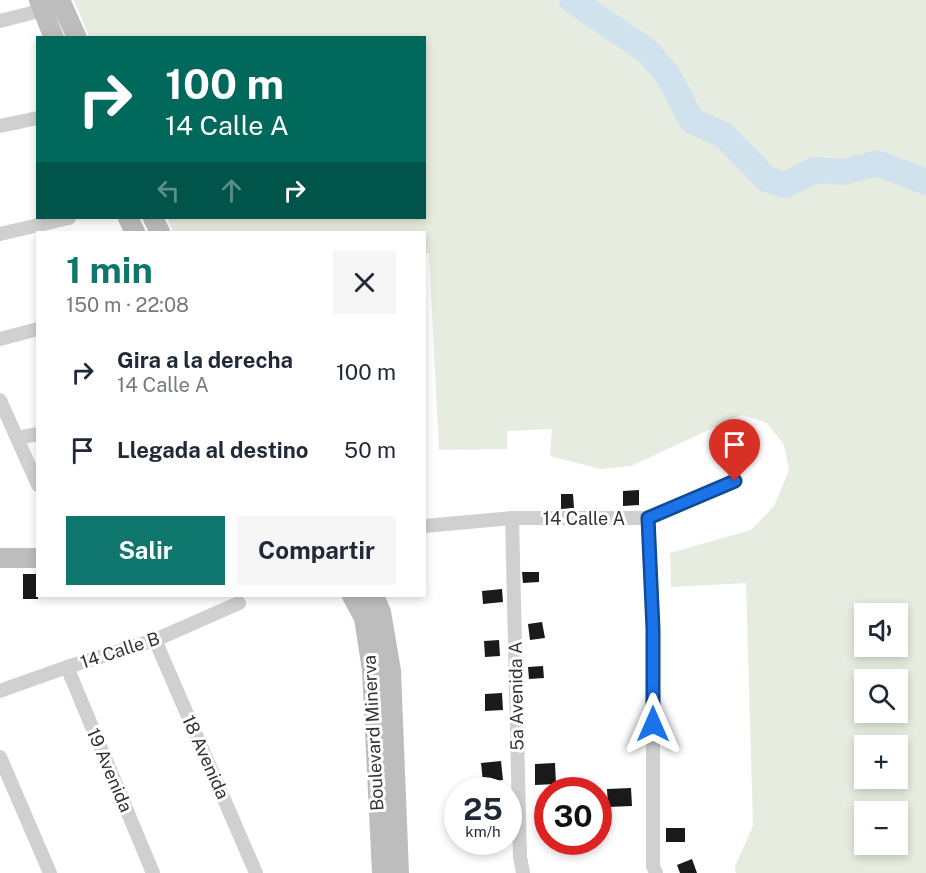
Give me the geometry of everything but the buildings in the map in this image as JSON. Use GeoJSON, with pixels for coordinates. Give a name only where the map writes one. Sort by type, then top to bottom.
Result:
{"type":"FeatureCollection","features":[{"type":"Feature","properties":{"kind":"street"},"geometry":{"type":"LineString","coordinates":[[60,0],[76,36]]}},
{"type":"Feature","properties":{"kind":"street"},"geometry":{"type":"LineString","coordinates":[[0,21],[41,5],[53,36]]}},
{"type":"Feature","properties":{"kind":"street"},"geometry":{"type":"LineString","coordinates":[[0,126],[36,118]]}},
{"type":"Feature","properties":{"kind":"street"},"geometry":{"type":"LineString","coordinates":[[0,234],[65,219]]}},
{"type":"Feature","properties":{"kind":"street"},"geometry":{"type":"LineString","coordinates":[[0,339],[36,330]]}},
{"type":"Feature","properties":{"kind":"street"},"geometry":{"type":"LineString","coordinates":[[0,400],[36,481]]}},
{"type":"Feature","properties":{"kind":"street"},"geometry":{"type":"LineString","coordinates":[[17,438],[36,434]]}},
{"type":"Feature","properties":{"kind":"street","name":"14 Calle A"},"geometry":{"type":"LineString","coordinates":[[426,526],[512,518],[648,518],[735,481]]}},
{"type":"Feature","properties":{"kind":"street","name":"5a Avenida A"},"geometry":{"type":"LineString","coordinates":[[512,518],[520,856],[523,873]]}},
{"type":"Feature","properties":{"kind":"street"},"geometry":{"type":"LineString","coordinates":[[648,518],[653,629],[653,866],[656,873]]}},
{"type":"Feature","properties":{"kind":"street"},"geometry":{"type":"LineString","coordinates":[[0,558],[36,558]]}},
{"type":"Feature","properties":{"kind":"street","name":"Boulevard Minerva"},"geometry":{"type":"LineString","coordinates":[[353,597],[364,618],[372,670],[382,873]]}},
{"type":"Feature","properties":{"kind":"street","name":"Boulevard Minerva"},"geometry":{"type":"LineString","coordinates":[[374,597],[381,612],[391,671],[399,873]]}},
{"type":"Feature","properties":{"kind":"street","name":"14 Calle B"},"geometry":{"type":"LineString","coordinates":[[0,691],[67,667],[155,640],[239,603]]}},
{"type":"Feature","properties":{"kind":"street","name":"18 Avenida"},"geometry":{"type":"LineString","coordinates":[[155,640],[256,873]]}},
{"type":"Feature","properties":{"kind":"street","name":"19 Avenida"},"geometry":{"type":"LineString","coordinates":[[67,667],[153,873]]}},
{"type":"Feature","properties":{"kind":"street"},"geometry":{"type":"LineString","coordinates":[[0,758],[50,873]]}},
{"type":"Feature","properties":{"kind":"shaded area"},"geometry":{"type":"Polygon","coordinates":[[[74,0],[926,0],[926,873],[736,873],[735,866],[753,826],[746,583],[671,587],[670,553],[751,530],[774,506],[789,470],[784,445],[767,423],[741,415],[631,466],[601,469],[550,456],[552,429],[507,431],[507,449],[439,450],[426,231],[173,231],[167,219],[426,219],[426,36],[89,36],[74,0]]]}},
{"type":"Feature","properties":{"kind":"waterway"},"geometry":{"type":"LineString","coordinates":[[572,0],[646,50],[668,75],[692,121],[724,135],[766,179],[785,185],[815,170],[844,172],[877,163],[926,182]]}},
{"type":"Feature","properties":{"kind":"route"},"geometry":{"type":"LineString","coordinates":[[653,724],[653,629],[648,518],[735,481]]}}]}
